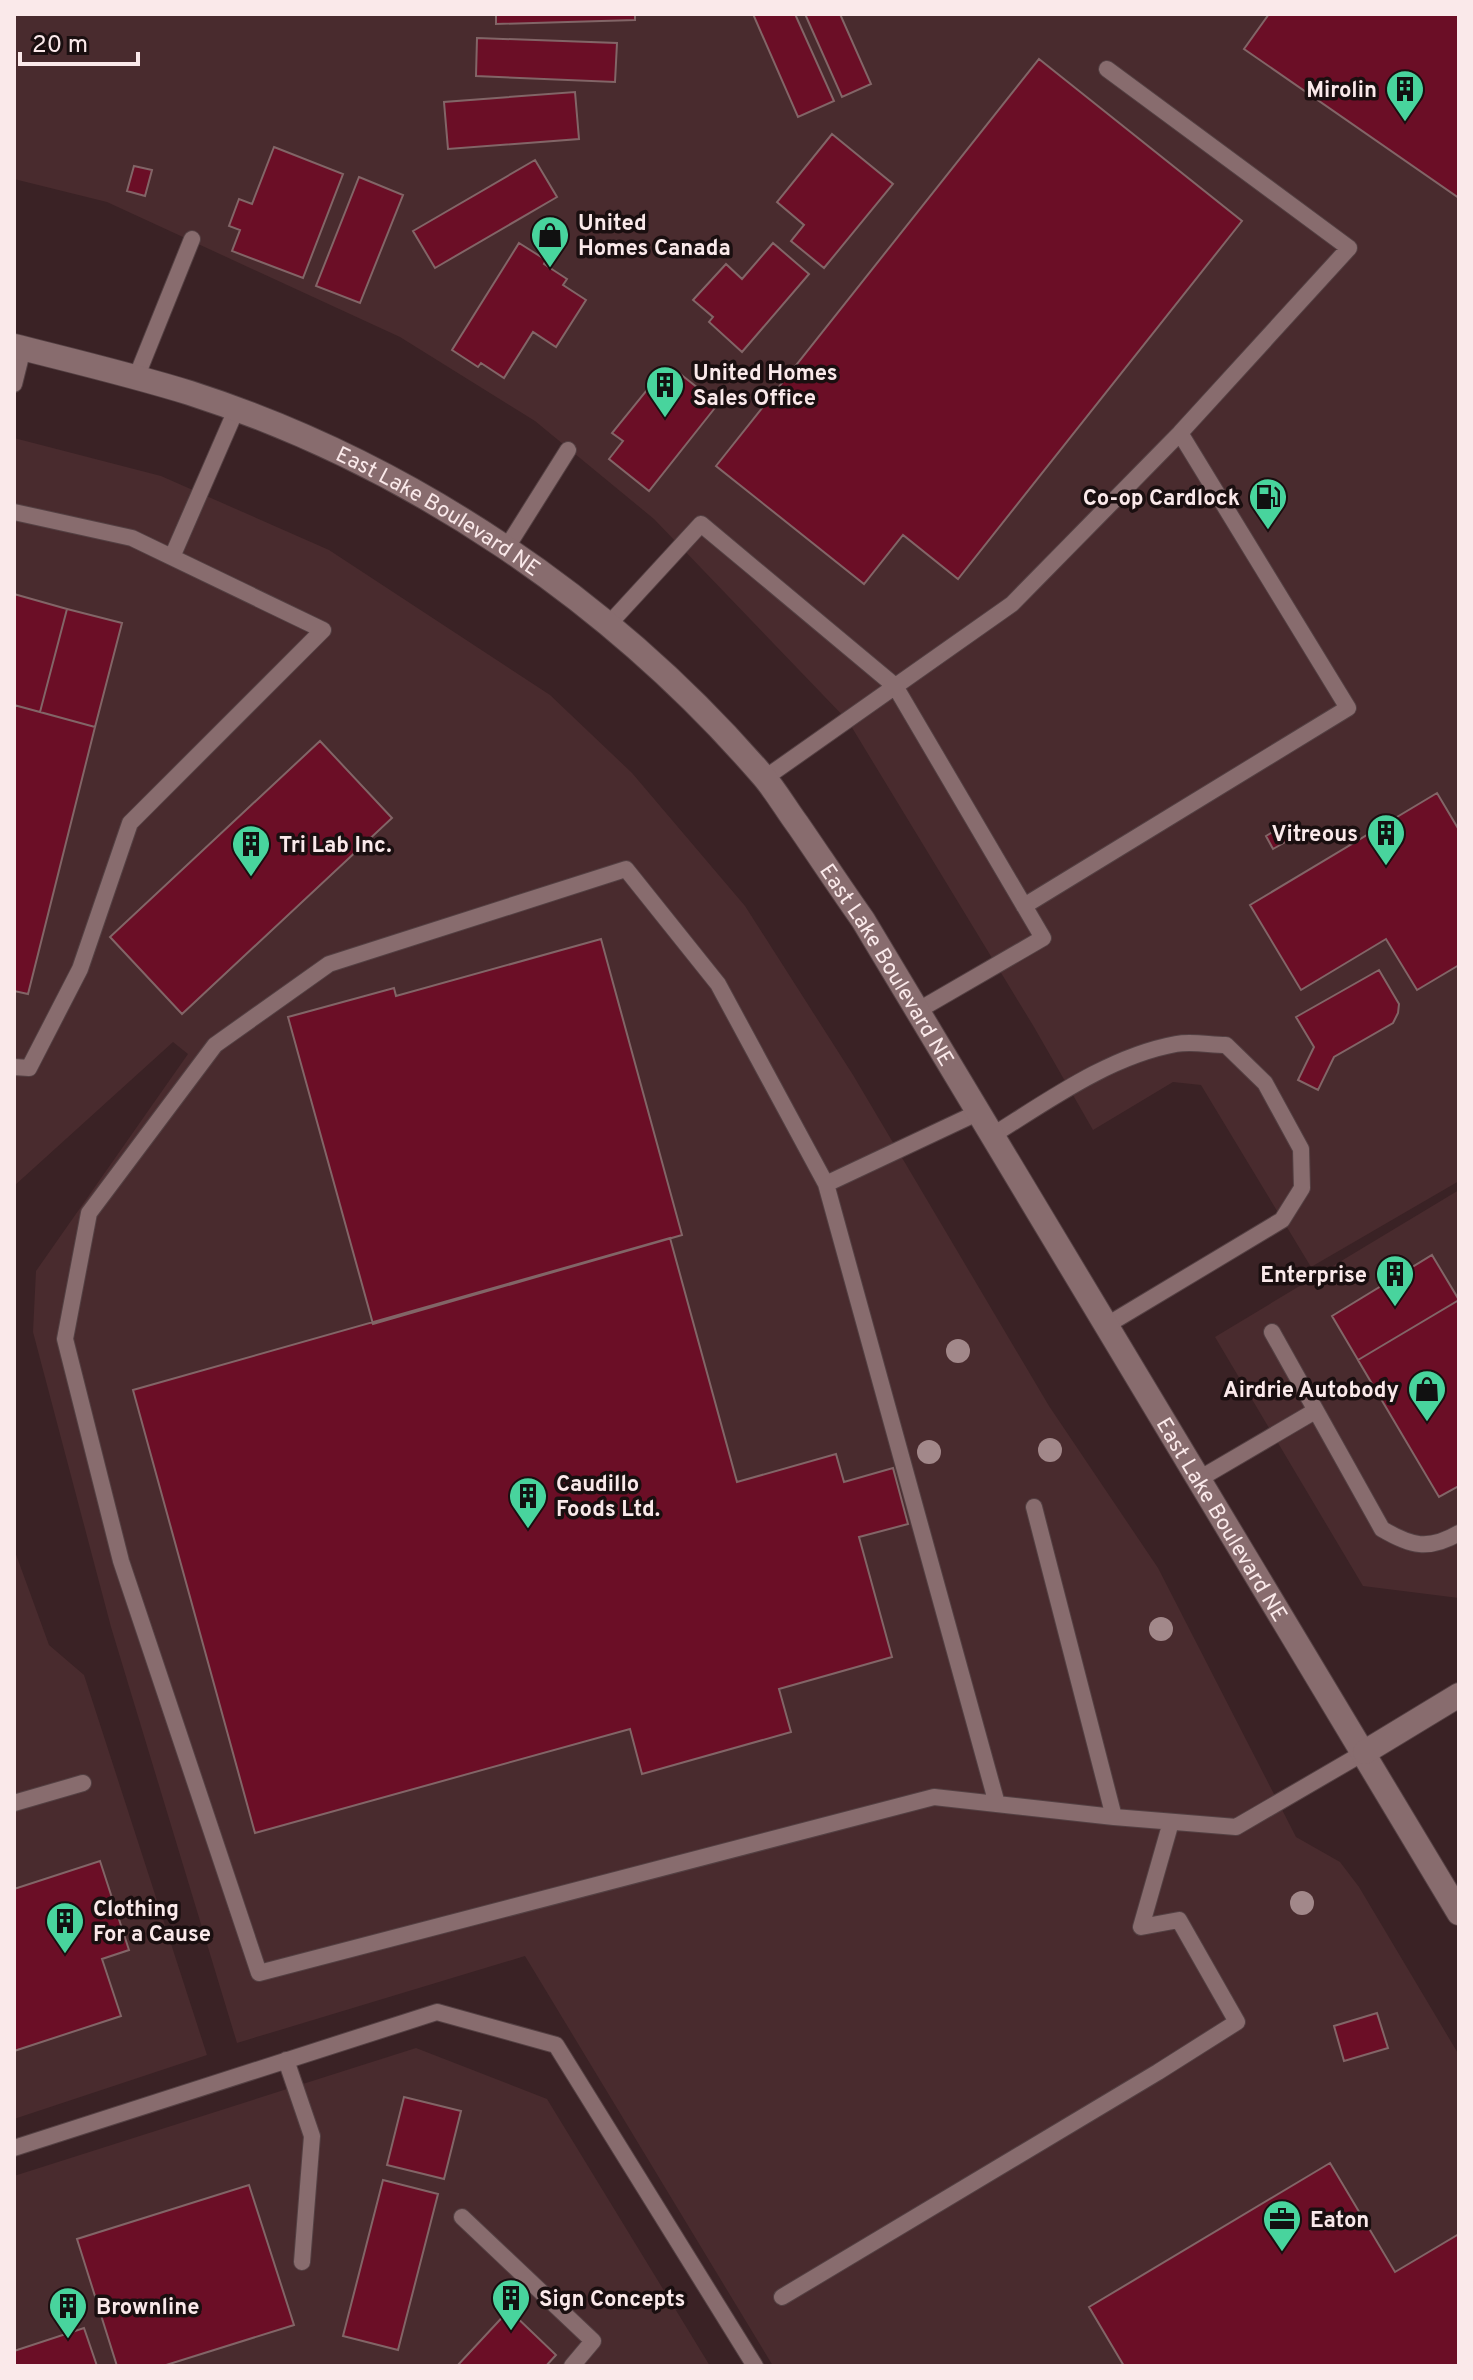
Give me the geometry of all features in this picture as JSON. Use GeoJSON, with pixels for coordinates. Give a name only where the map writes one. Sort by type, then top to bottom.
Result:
{"type":"FeatureCollection","features":[{"type":"Feature","properties":{"kind":"main road","name":"East Lake Boulevard NE"},"geometry":{"type":"LineString","coordinates":[[18,347],[136,378],[236,410],[304,437],[414,490],[507,547],[609,624],[701,711],[765,778],[863,920],[1459,1913]]}},
{"type":"Feature","properties":{"kind":"main road"},"geometry":{"type":"LineString","coordinates":[[1365,1752],[1459,1695]]}},
{"type":"Feature","properties":{"kind":"lane"},"geometry":{"type":"LineString","coordinates":[[765,778],[1012,604],[1180,433],[1349,248],[1107,69]]}},
{"type":"Feature","properties":{"kind":"lane"},"geometry":{"type":"LineString","coordinates":[[136,378],[192,239]]}},
{"type":"Feature","properties":{"kind":"lane"},"geometry":{"type":"LineString","coordinates":[[14,384],[18,347]]}},
{"type":"Feature","properties":{"kind":"lane"},"geometry":{"type":"LineString","coordinates":[[172,557],[236,410]]}},
{"type":"Feature","properties":{"kind":"lane"},"geometry":{"type":"LineString","coordinates":[[1024,906],[1348,708],[1180,433]]}},
{"type":"Feature","properties":{"kind":"lane"},"geometry":{"type":"LineString","coordinates":[[507,547],[568,450]]}},
{"type":"Feature","properties":{"kind":"lane"},"geometry":{"type":"LineString","coordinates":[[14,512],[132,538],[323,630],[130,823],[80,969],[29,1068],[14,1067]]}},
{"type":"Feature","properties":{"kind":"lane"},"geometry":{"type":"LineString","coordinates":[[609,624],[701,524],[895,686],[1043,938],[917,1011]]}},
{"type":"Feature","properties":{"kind":"lane"},"geometry":{"type":"LineString","coordinates":[[997,1804],[826,1184],[718,984],[626,869],[329,964],[215,1045],[89,1213],[65,1339],[121,1561],[259,1973],[934,1797],[997,1804],[1114,1817],[1236,1827],[1365,1752]]}},
{"type":"Feature","properties":{"kind":"lane"},"geometry":{"type":"LineString","coordinates":[[993,1135],[1069,1088],[1130,1058],[1178,1044],[1226,1045],[1265,1083],[1301,1149],[1302,1188],[1282,1220],[1107,1325]]}},
{"type":"Feature","properties":{"kind":"lane"},"geometry":{"type":"LineString","coordinates":[[826,1184],[979,1112]]}},
{"type":"Feature","properties":{"kind":"lane"},"geometry":{"type":"LineString","coordinates":[[1272,1332],[1382,1529],[1406,1543],[1431,1545],[1459,1533]]}},
{"type":"Feature","properties":{"kind":"lane"},"geometry":{"type":"LineString","coordinates":[[1199,1479],[1315,1411]]}},
{"type":"Feature","properties":{"kind":"lane"},"geometry":{"type":"LineString","coordinates":[[1034,1507],[1114,1817]]}},
{"type":"Feature","properties":{"kind":"lane"},"geometry":{"type":"LineString","coordinates":[[14,1803],[83,1783]]}},
{"type":"Feature","properties":{"kind":"lane"},"geometry":{"type":"LineString","coordinates":[[782,2297],[1237,2022],[1179,1920],[1141,1927],[1171,1822]]}},
{"type":"Feature","properties":{"kind":"lane"},"geometry":{"type":"LineString","coordinates":[[14,2148],[437,2012],[556,2045],[755,2366]]}},
{"type":"Feature","properties":{"kind":"lane"},"geometry":{"type":"LineString","coordinates":[[286,2060],[312,2136],[302,2262]]}},
{"type":"Feature","properties":{"kind":"lane"},"geometry":{"type":"LineString","coordinates":[[462,2217],[593,2341],[572,2366]]}},
{"type":"Feature","properties":{"kind":"shaded area"},"geometry":{"type":"Polygon","coordinates":[[[14,14],[1459,14],[1459,1181],[1311,1267],[1201,1085],[1173,1082],[1093,1130],[848,721],[654,519],[535,421],[400,337],[107,202],[14,179],[14,14]]]}},
{"type":"Feature","properties":{"kind":"shaded area"},"geometry":{"type":"Polygon","coordinates":[[[14,438],[161,476],[329,550],[550,695],[632,773],[745,906],[853,1075],[1049,1406],[1158,1568],[1296,1837],[1340,1862],[1359,1887],[1459,2055],[1459,2366],[773,2366],[525,1956],[237,2043],[111,1627],[33,1332],[36,1271],[188,1054],[173,1042],[14,1186],[14,438]]]}},
{"type":"Feature","properties":{"kind":"shaded area"},"geometry":{"type":"Polygon","coordinates":[[[1459,1190],[1459,1598],[1363,1586],[1215,1337],[1459,1190]]]}},
{"type":"Feature","properties":{"kind":"shaded area"},"geometry":{"type":"Polygon","coordinates":[[[14,1549],[49,1645],[84,1675],[207,2055],[14,2119],[14,1549]]]}},
{"type":"Feature","properties":{"kind":"shaded area"},"geometry":{"type":"Polygon","coordinates":[[[416,2048],[547,2099],[710,2366],[14,2366],[14,2176],[416,2048]]]}},
{"type":"Feature","properties":{"kind":"building"},"geometry":{"type":"Polygon","coordinates":[[[496,14],[635,14],[635,20],[496,24],[496,14]]]}},
{"type":"Feature","properties":{"kind":"building"},"geometry":{"type":"Polygon","coordinates":[[[753,14],[795,14],[834,101],[798,117],[753,14]]]}},
{"type":"Feature","properties":{"kind":"building"},"geometry":{"type":"Polygon","coordinates":[[[805,14],[840,14],[871,84],[842,97],[805,14]]]}},
{"type":"Feature","properties":{"kind":"building","name":"Mirolin"},"geometry":{"type":"Polygon","coordinates":[[[1269,14],[1459,14],[1459,198],[1244,49],[1269,14]]]}},
{"type":"Feature","properties":{"kind":"building"},"geometry":{"type":"Polygon","coordinates":[[[477,38],[617,43],[615,82],[476,76],[477,38]]]}},
{"type":"Feature","properties":{"kind":"building"},"geometry":{"type":"Polygon","coordinates":[[[1039,59],[1242,221],[958,579],[903,535],[864,584],[716,466],[1039,59]]]}},
{"type":"Feature","properties":{"kind":"building"},"geometry":{"type":"Polygon","coordinates":[[[575,92],[579,139],[448,149],[444,102],[575,92]]]}},
{"type":"Feature","properties":{"kind":"building"},"geometry":{"type":"Polygon","coordinates":[[[832,134],[893,184],[824,268],[791,241],[804,225],[777,202],[832,134]]]}},
{"type":"Feature","properties":{"kind":"building"},"geometry":{"type":"Polygon","coordinates":[[[274,147],[343,174],[303,278],[232,251],[240,230],[229,226],[239,199],[252,204],[274,147]]]}},
{"type":"Feature","properties":{"kind":"building"},"geometry":{"type":"Polygon","coordinates":[[[535,160],[557,197],[435,268],[413,231],[535,160]]]}},
{"type":"Feature","properties":{"kind":"building"},"geometry":{"type":"Polygon","coordinates":[[[134,166],[152,170],[145,196],[127,191],[134,166]]]}},
{"type":"Feature","properties":{"kind":"building"},"geometry":{"type":"Polygon","coordinates":[[[359,177],[403,195],[360,303],[316,286],[359,177]]]}},
{"type":"Feature","properties":{"kind":"building"},"geometry":{"type":"Polygon","coordinates":[[[519,243],[546,260],[544,264],[567,279],[563,285],[586,300],[556,347],[533,332],[504,378],[481,363],[478,367],[452,350],[519,243]]]}},
{"type":"Feature","properties":{"kind":"building"},"geometry":{"type":"Polygon","coordinates":[[[773,243],[809,274],[742,352],[709,322],[713,317],[693,300],[726,264],[742,279],[773,243]]]}},
{"type":"Feature","properties":{"kind":"building","name":"United Homes Sales Office"},"geometry":{"type":"Polygon","coordinates":[[[679,373],[718,404],[649,491],[609,459],[623,441],[612,433],[655,380],[666,388],[679,373]]]}},
{"type":"Feature","properties":{"kind":"building"},"geometry":{"type":"Polygon","coordinates":[[[14,594],[67,609],[40,712],[14,705],[14,594]]]}},
{"type":"Feature","properties":{"kind":"building"},"geometry":{"type":"Polygon","coordinates":[[[67,609],[122,623],[95,727],[40,712],[67,609]]]}},
{"type":"Feature","properties":{"kind":"building"},"geometry":{"type":"Polygon","coordinates":[[[14,705],[95,727],[28,994],[14,991],[14,705]]]}},
{"type":"Feature","properties":{"kind":"building","name":"Tri Lab Inc."},"geometry":{"type":"Polygon","coordinates":[[[320,741],[392,818],[182,1014],[110,937],[320,741]]]}},
{"type":"Feature","properties":{"kind":"building","name":"Vitreous"},"geometry":{"type":"Polygon","coordinates":[[[1437,793],[1459,830],[1459,965],[1417,990],[1386,939],[1301,990],[1250,905],[1437,793]]]}},
{"type":"Feature","properties":{"kind":"building"},"geometry":{"type":"Polygon","coordinates":[[[1281,827],[1289,840],[1273,849],[1266,836],[1281,827]]]}},
{"type":"Feature","properties":{"kind":"building"},"geometry":{"type":"Polygon","coordinates":[[[601,939],[682,1235],[373,1324],[288,1017],[394,988],[396,996],[601,939]]]}},
{"type":"Feature","properties":{"kind":"building"},"geometry":{"type":"Polygon","coordinates":[[[1379,970],[1399,1004],[1393,1023],[1334,1057],[1318,1090],[1298,1080],[1314,1047],[1296,1017],[1379,970]]]}},
{"type":"Feature","properties":{"kind":"building","name":"Caudillo Foods Ltd."},"geometry":{"type":"Polygon","coordinates":[[[670,1238],[737,1482],[836,1454],[844,1482],[893,1468],[908,1524],[859,1537],[892,1657],[779,1689],[791,1732],[642,1774],[630,1729],[255,1833],[133,1390],[670,1238]]]}},
{"type":"Feature","properties":{"kind":"building","name":"Enterprise"},"geometry":{"type":"Polygon","coordinates":[[[1432,1255],[1459,1300],[1358,1360],[1332,1316],[1432,1255]]]}},
{"type":"Feature","properties":{"kind":"building","name":"Airdrie Autobody"},"geometry":{"type":"Polygon","coordinates":[[[1459,1300],[1459,1486],[1439,1497],[1358,1360],[1459,1300]]]}},
{"type":"Feature","properties":{"kind":"building","name":"Clothing For a Cause"},"geometry":{"type":"Polygon","coordinates":[[[100,1861],[129,1950],[102,1959],[121,2016],[14,2051],[14,1889],[100,1861]]]}},
{"type":"Feature","properties":{"kind":"building"},"geometry":{"type":"Polygon","coordinates":[[[1377,2013],[1388,2048],[1344,2061],[1334,2026],[1377,2013]]]}},
{"type":"Feature","properties":{"kind":"building"},"geometry":{"type":"Polygon","coordinates":[[[404,2097],[461,2111],[444,2179],[387,2165],[404,2097]]]}},
{"type":"Feature","properties":{"kind":"building","name":"Eaton"},"geometry":{"type":"Polygon","coordinates":[[[1330,2163],[1395,2272],[1459,2234],[1459,2366],[1124,2366],[1089,2307],[1330,2163]]]}},
{"type":"Feature","properties":{"kind":"building"},"geometry":{"type":"Polygon","coordinates":[[[383,2180],[438,2194],[398,2350],[343,2336],[383,2180]]]}},
{"type":"Feature","properties":{"kind":"building"},"geometry":{"type":"Polygon","coordinates":[[[249,2185],[294,2325],[163,2366],[117,2366],[77,2239],[249,2185]]]}},
{"type":"Feature","properties":{"kind":"building","name":"Sign Concepts"},"geometry":{"type":"Polygon","coordinates":[[[509,2310],[556,2355],[546,2366],[457,2366],[509,2310]]]}},
{"type":"Feature","properties":{"kind":"building","name":"Brownline"},"geometry":{"type":"Polygon","coordinates":[[[84,2328],[97,2366],[14,2366],[14,2351],[84,2328]]]}},
{"type":"Feature","properties":{"kind":"place","name":"Mirolin"},"geometry":{"type":"Point","coordinates":[1405,123]}},
{"type":"Feature","properties":{"kind":"place","name":"United Homes Canada"},"geometry":{"type":"Point","coordinates":[550,269]}},
{"type":"Feature","properties":{"kind":"place","name":"United Homes Sales Office"},"geometry":{"type":"Point","coordinates":[665,419]}},
{"type":"Feature","properties":{"kind":"place","name":"Co-op Cardlock"},"geometry":{"type":"Point","coordinates":[1268,531]}},
{"type":"Feature","properties":{"kind":"place","name":"Vitreous"},"geometry":{"type":"Point","coordinates":[1386,867]}},
{"type":"Feature","properties":{"kind":"place","name":"Tri Lab Inc."},"geometry":{"type":"Point","coordinates":[251,878]}},
{"type":"Feature","properties":{"kind":"place","name":"Enterprise"},"geometry":{"type":"Point","coordinates":[1395,1308]}},
{"type":"Feature","properties":{"kind":"place","name":"Airdrie Autobody"},"geometry":{"type":"Point","coordinates":[1427,1423]}},
{"type":"Feature","properties":{"kind":"place","name":"Caudillo Foods Ltd."},"geometry":{"type":"Point","coordinates":[528,1530]}},
{"type":"Feature","properties":{"kind":"place","name":"Clothing For a Cause"},"geometry":{"type":"Point","coordinates":[65,1955]}},
{"type":"Feature","properties":{"kind":"place","name":"Eaton"},"geometry":{"type":"Point","coordinates":[1282,2253]}},
{"type":"Feature","properties":{"kind":"place","name":"Sign Concepts"},"geometry":{"type":"Point","coordinates":[511,2332]}},
{"type":"Feature","properties":{"kind":"place","name":"Brownline"},"geometry":{"type":"Point","coordinates":[68,2340]}}]}
